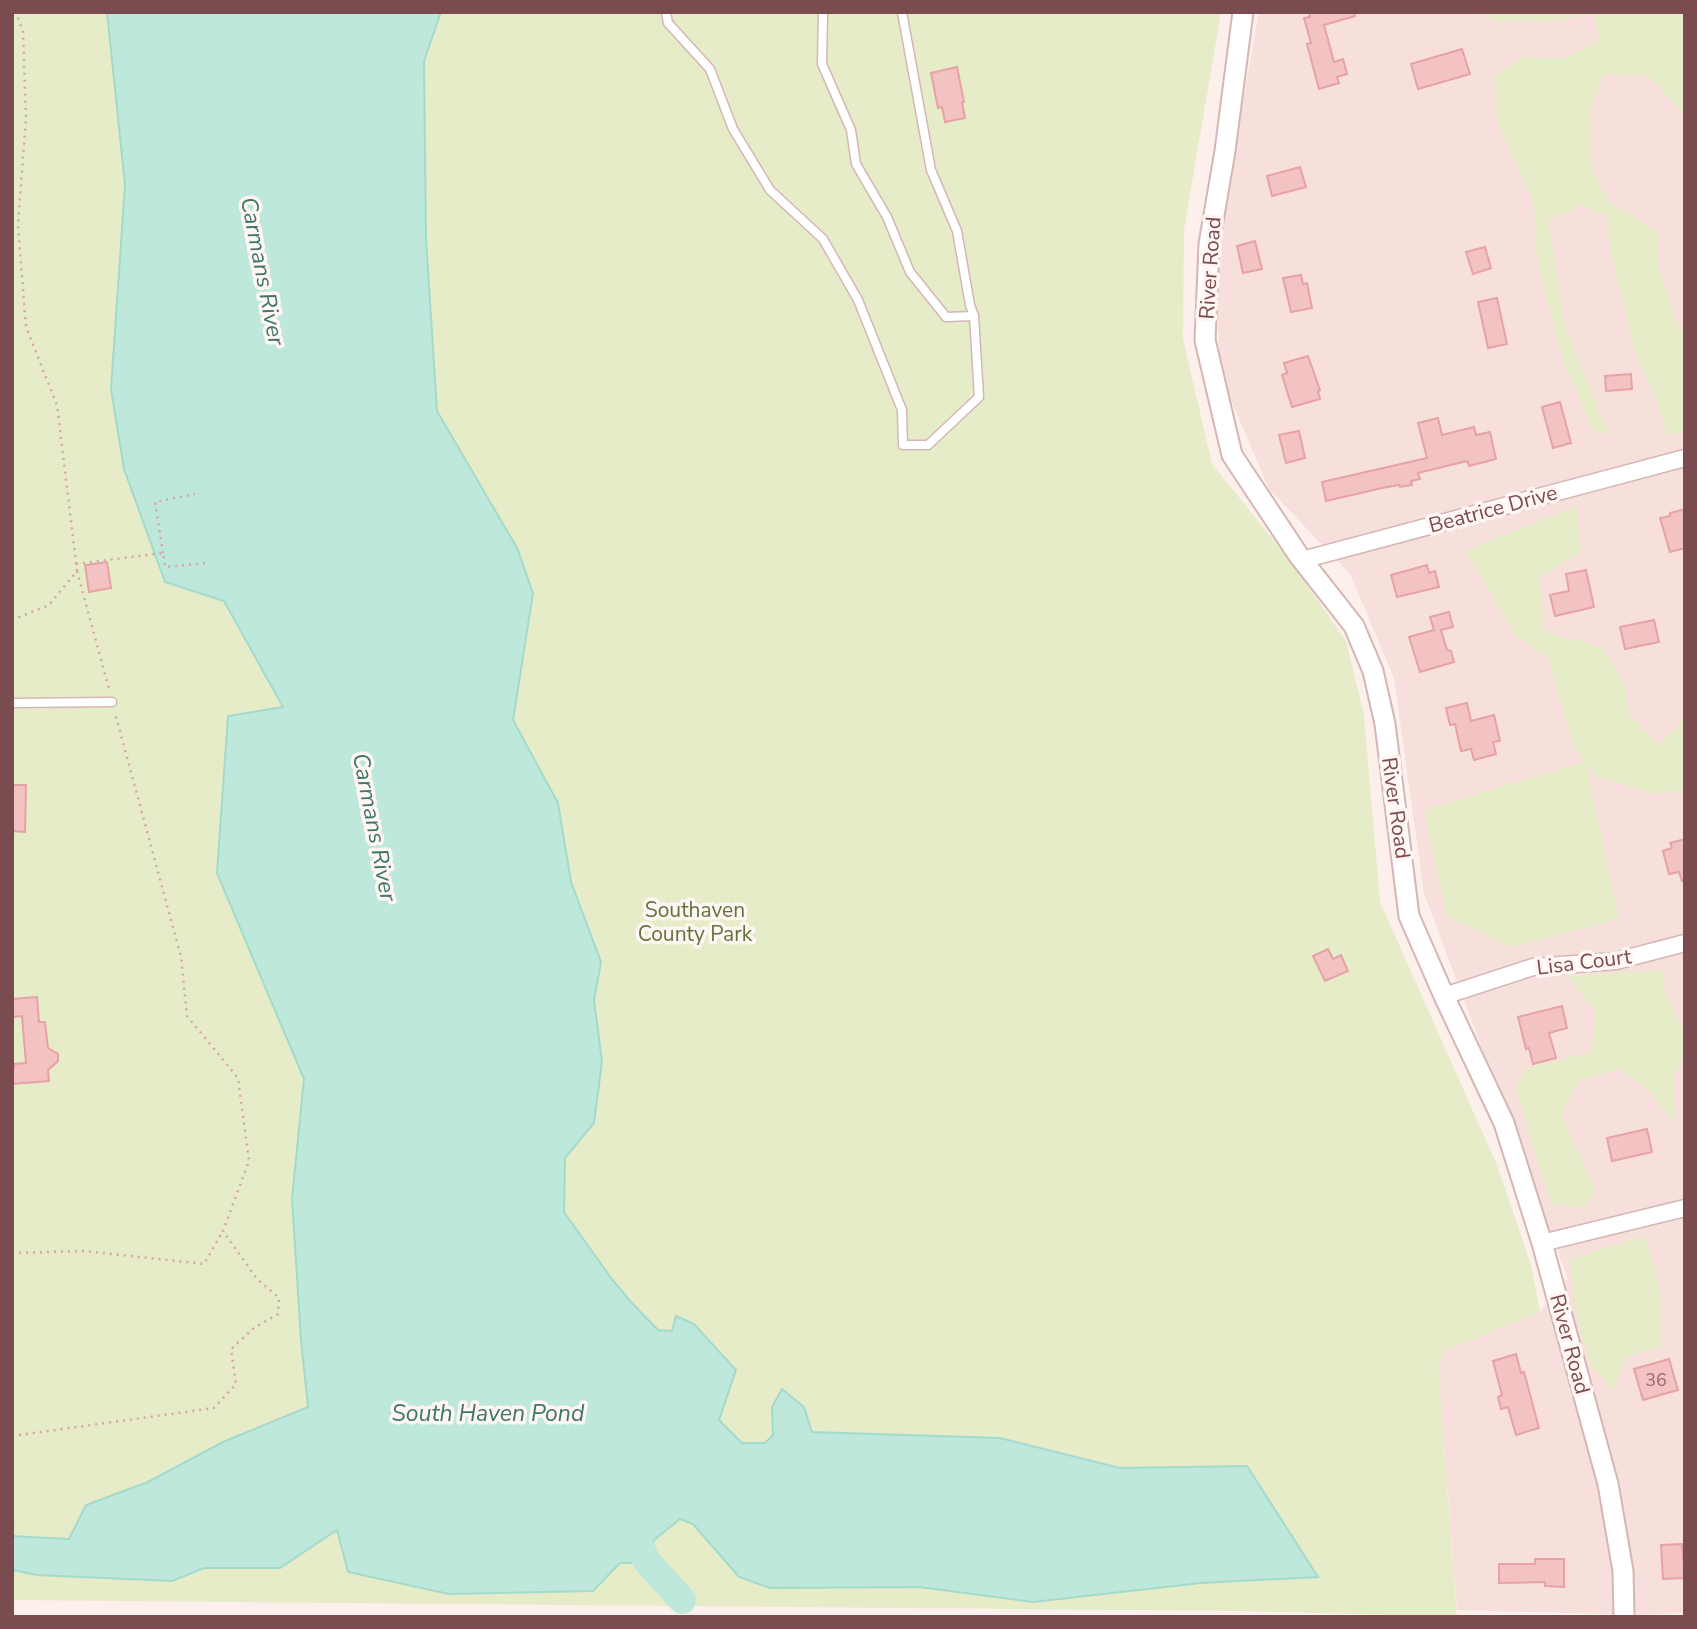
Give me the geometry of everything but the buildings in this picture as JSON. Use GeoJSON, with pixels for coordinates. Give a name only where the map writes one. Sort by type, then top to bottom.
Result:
{"type":"FeatureCollection","features":[{"type":"Feature","properties":{"kind":"street","name":"River Road"},"geometry":{"type":"LineString","coordinates":[[1243,12],[1227,138],[1209,244],[1205,340],[1232,455],[1302,560],[1353,626],[1373,671],[1385,724],[1409,916],[1504,1123],[1542,1242],[1608,1484],[1623,1571],[1624,1617]]}},
{"type":"Feature","properties":{"kind":"street","name":"Beatrice Drive"},"geometry":{"type":"LineString","coordinates":[[1302,560],[1685,458]]}},
{"type":"Feature","properties":{"kind":"street","name":"Lisa Court"},"geometry":{"type":"LineString","coordinates":[[1444,996],[1533,967],[1616,961],[1685,943]]}},
{"type":"Feature","properties":{"kind":"street"},"geometry":{"type":"LineString","coordinates":[[1542,1242],[1685,1208]]}},
{"type":"Feature","properties":{"kind":"lane"},"geometry":{"type":"LineString","coordinates":[[666,12],[668,23],[710,69],[733,129],[770,190],[823,239],[858,300],[902,410],[903,445],[928,445],[979,397],[974,316],[957,230],[931,170],[902,12]]}},
{"type":"Feature","properties":{"kind":"lane"},"geometry":{"type":"LineString","coordinates":[[823,12],[822,64],[850,130],[856,164],[887,217],[909,272],[946,317],[974,316]]}},
{"type":"Feature","properties":{"kind":"lane"},"geometry":{"type":"LineString","coordinates":[[12,704],[112,702]]}},
{"type":"Feature","properties":{"kind":"path"},"geometry":{"type":"LineString","coordinates":[[12,1253],[84,1251],[204,1264],[223,1231],[249,1161],[238,1079],[187,1016],[181,957],[77,571],[57,405],[26,327],[18,225],[26,118],[23,32],[16,12]]}},
{"type":"Feature","properties":{"kind":"path"},"geometry":{"type":"LineString","coordinates":[[195,494],[155,502],[165,567],[205,563]]}},
{"type":"Feature","properties":{"kind":"path"},"geometry":{"type":"LineString","coordinates":[[76,564],[163,553]]}},
{"type":"Feature","properties":{"kind":"path"},"geometry":{"type":"LineString","coordinates":[[12,620],[49,605],[77,571]]}},
{"type":"Feature","properties":{"kind":"path"},"geometry":{"type":"LineString","coordinates":[[12,1436],[214,1408],[236,1384],[230,1349],[254,1328],[278,1314],[279,1298],[257,1279],[223,1231]]}},
{"type":"Feature","properties":{"kind":"shaded area"},"geometry":{"type":"Polygon","coordinates":[[[1259,12],[1685,12],[1685,1613],[1637,1615],[1457,1610],[1437,1354],[1540,1312],[1568,1279],[1424,893],[1394,678],[1350,574],[1269,489],[1220,374],[1215,255],[1259,12]]]}},
{"type":"Feature","properties":{"kind":"green space","name":"Southaven County Park"},"geometry":{"type":"Polygon","coordinates":[[[12,12],[1221,12],[1184,230],[1183,339],[1212,464],[1288,558],[1346,641],[1364,715],[1380,902],[1497,1165],[1531,1265],[1540,1312],[1446,1350],[1438,1366],[1457,1617],[1239,1611],[12,1600],[12,12]]]}},
{"type":"Feature","properties":{"kind":"green space"},"geometry":{"type":"Polygon","coordinates":[[[1483,12],[1685,12],[1685,104],[1681,111],[1648,76],[1604,75],[1590,113],[1593,175],[1611,204],[1658,233],[1659,269],[1678,325],[1685,336],[1685,431],[1667,435],[1655,396],[1636,356],[1611,253],[1606,215],[1582,205],[1548,220],[1565,327],[1609,436],[1592,429],[1561,355],[1537,260],[1534,204],[1497,122],[1494,76],[1523,57],[1560,59],[1600,41],[1594,14],[1552,21],[1493,20],[1483,12]]]}},
{"type":"Feature","properties":{"kind":"green space"},"geometry":{"type":"Polygon","coordinates":[[[1577,506],[1581,552],[1539,577],[1544,632],[1602,647],[1625,685],[1629,715],[1659,745],[1685,719],[1685,790],[1656,794],[1594,776],[1586,765],[1619,919],[1513,947],[1447,917],[1424,810],[1584,762],[1573,745],[1548,659],[1517,637],[1465,550],[1577,506]]]}},
{"type":"Feature","properties":{"kind":"green space"},"geometry":{"type":"Polygon","coordinates":[[[1662,970],[1664,989],[1685,1035],[1685,1052],[1674,1077],[1674,1124],[1648,1090],[1620,1069],[1580,1080],[1561,1114],[1596,1192],[1584,1208],[1551,1203],[1515,1087],[1527,1068],[1592,1052],[1596,1012],[1568,976],[1662,970]]]}},
{"type":"Feature","properties":{"kind":"green space"},"geometry":{"type":"Polygon","coordinates":[[[1644,1236],[1661,1297],[1662,1346],[1627,1356],[1614,1390],[1590,1365],[1575,1311],[1570,1259],[1644,1236]]]}},
{"type":"Feature","properties":{"kind":"water","name":"South Haven Pond"},"geometry":{"type":"Polygon","coordinates":[[[107,12],[441,12],[424,61],[426,240],[437,411],[517,548],[533,593],[513,720],[558,803],[571,882],[601,962],[594,1000],[602,1061],[594,1123],[565,1158],[564,1212],[611,1278],[658,1330],[672,1331],[676,1316],[694,1324],[736,1370],[719,1420],[742,1443],[765,1443],[773,1435],[772,1407],[782,1389],[804,1407],[812,1432],[1000,1438],[1120,1468],[1247,1466],[1318,1577],[1201,1583],[1033,1602],[919,1587],[770,1588],[739,1577],[693,1524],[680,1519],[654,1540],[652,1548],[655,1551],[639,1567],[634,1563],[620,1563],[593,1591],[449,1594],[348,1572],[337,1530],[280,1568],[204,1568],[172,1581],[37,1575],[12,1570],[12,1536],[69,1539],[86,1505],[148,1482],[223,1442],[308,1407],[292,1199],[304,1079],[217,873],[228,716],[283,707],[224,601],[165,582],[124,469],[111,389],[125,185],[107,12]]]}},
{"type":"Feature","properties":{"kind":"waterway","name":"Carmans River"},"geometry":{"type":"LineString","coordinates":[[632,1526],[646,1560],[682,1600]]}}]}
